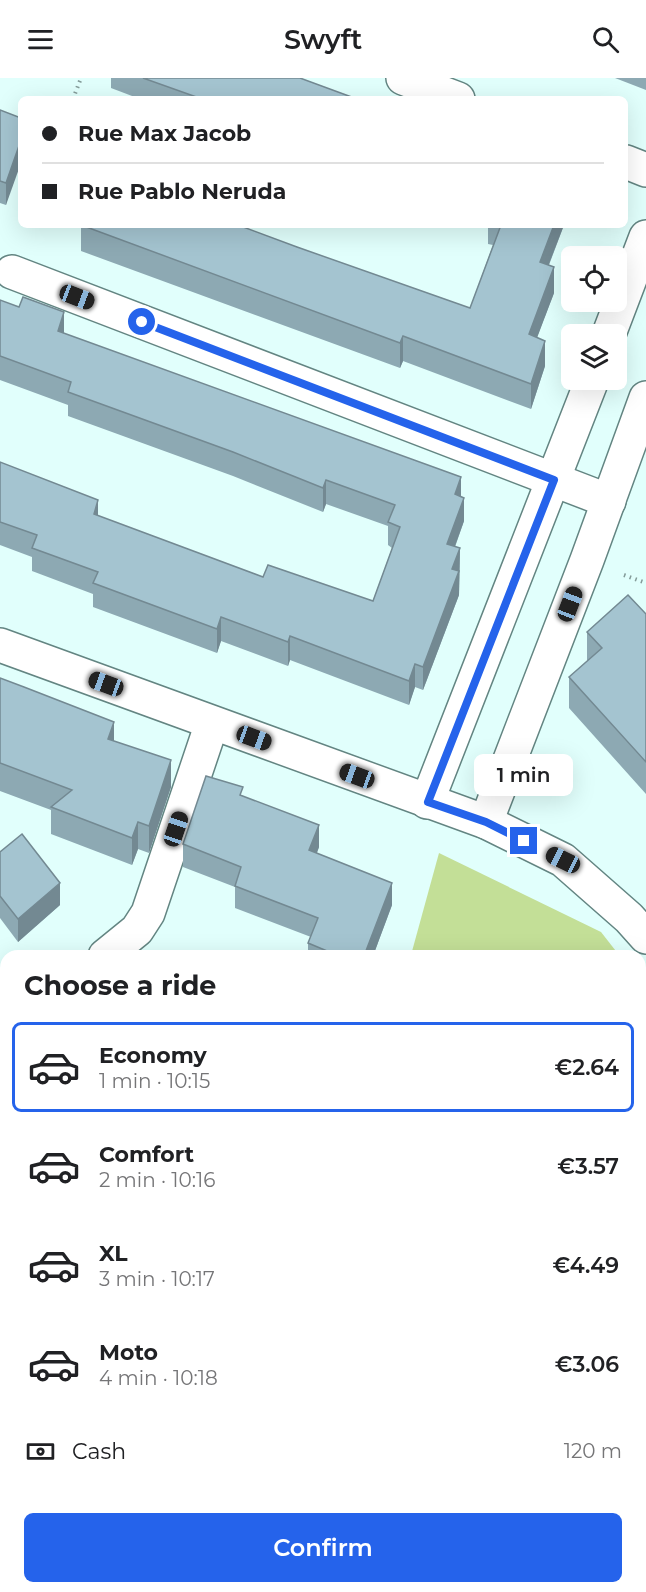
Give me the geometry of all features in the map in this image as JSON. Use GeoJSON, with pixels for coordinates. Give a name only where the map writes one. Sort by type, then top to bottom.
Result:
{"type":"FeatureCollection","features":[{"type":"Feature","properties":{"kind":"street"},"geometry":{"type":"LineString","coordinates":[[403,78],[450,96]]}},
{"type":"Feature","properties":{"kind":"street"},"geometry":{"type":"LineString","coordinates":[[628,163],[646,170]]}},
{"type":"Feature","properties":{"kind":"street"},"geometry":{"type":"LineString","coordinates":[[613,324],[646,237]]}},
{"type":"Feature","properties":{"kind":"street"},"geometry":{"type":"LineString","coordinates":[[12,272],[609,501]]}},
{"type":"Feature","properties":{"kind":"street"},"geometry":{"type":"LineString","coordinates":[[428,802],[588,390]]}},
{"type":"Feature","properties":{"kind":"street"},"geometry":{"type":"LineString","coordinates":[[486,822],[646,398]]}},
{"type":"Feature","properties":{"kind":"street"},"geometry":{"type":"LineString","coordinates":[[0,645],[486,822],[563,860],[629,918],[646,937]]}},
{"type":"Feature","properties":{"kind":"street"},"geometry":{"type":"LineString","coordinates":[[112,950],[136,930],[148,913],[212,723]]}},
{"type":"Feature","properties":{"kind":"path"},"geometry":{"type":"LineString","coordinates":[[74,96],[81,78]]}},
{"type":"Feature","properties":{"kind":"green space"},"geometry":{"type":"Polygon","coordinates":[[[439,853],[601,932],[615,950],[412,950],[439,853]]]}},
{"type":"Feature","properties":{"kind":"building"},"geometry":{"type":"Polygon","coordinates":[[[143,78],[300,78],[349,96],[194,96],[143,78]]]}},
{"type":"Feature","properties":{"kind":"building"},"geometry":{"type":"Polygon","coordinates":[[[0,110],[18,117],[18,149],[6,183],[0,181],[0,110]]]}},
{"type":"Feature","properties":{"kind":"building"},"geometry":{"type":"Polygon","coordinates":[[[89,228],[246,228],[470,308],[500,228],[553,228],[540,262],[554,267],[529,334],[545,341],[531,384],[403,336],[400,343],[89,228]]]}},
{"type":"Feature","properties":{"kind":"building"},"geometry":{"type":"Polygon","coordinates":[[[23,297],[64,312],[58,331],[461,477],[455,494],[464,498],[447,544],[460,548],[452,569],[459,571],[423,667],[415,664],[409,681],[290,636],[288,642],[221,617],[217,629],[93,583],[98,572],[32,548],[37,535],[0,522],[0,462],[98,500],[94,514],[263,577],[268,565],[373,601],[400,527],[388,522],[395,505],[326,480],[323,488],[233,452],[68,392],[71,382],[0,356],[0,300],[19,307],[23,297]]]}},
{"type":"Feature","properties":{"kind":"building"},"geometry":{"type":"Polygon","coordinates":[[[628,595],[646,614],[646,762],[569,677],[602,648],[587,632],[628,595]]]}},
{"type":"Feature","properties":{"kind":"building"},"geometry":{"type":"Polygon","coordinates":[[[0,678],[114,722],[108,739],[171,760],[149,826],[138,822],[132,838],[51,807],[72,790],[0,763],[0,678]]]}},
{"type":"Feature","properties":{"kind":"building"},"geometry":{"type":"Polygon","coordinates":[[[206,776],[243,787],[240,795],[319,825],[309,850],[392,883],[366,950],[325,950],[308,943],[318,918],[235,886],[241,867],[183,844],[206,776]]]}},
{"type":"Feature","properties":{"kind":"building"},"geometry":{"type":"Polygon","coordinates":[[[22,834],[60,883],[18,919],[0,896],[0,852],[22,834]]]}},
{"type":"Feature","properties":{"kind":"route"},"geometry":{"type":"LineString","coordinates":[[142,322],[554,480],[428,802],[486,822],[524,841]]}}]}
